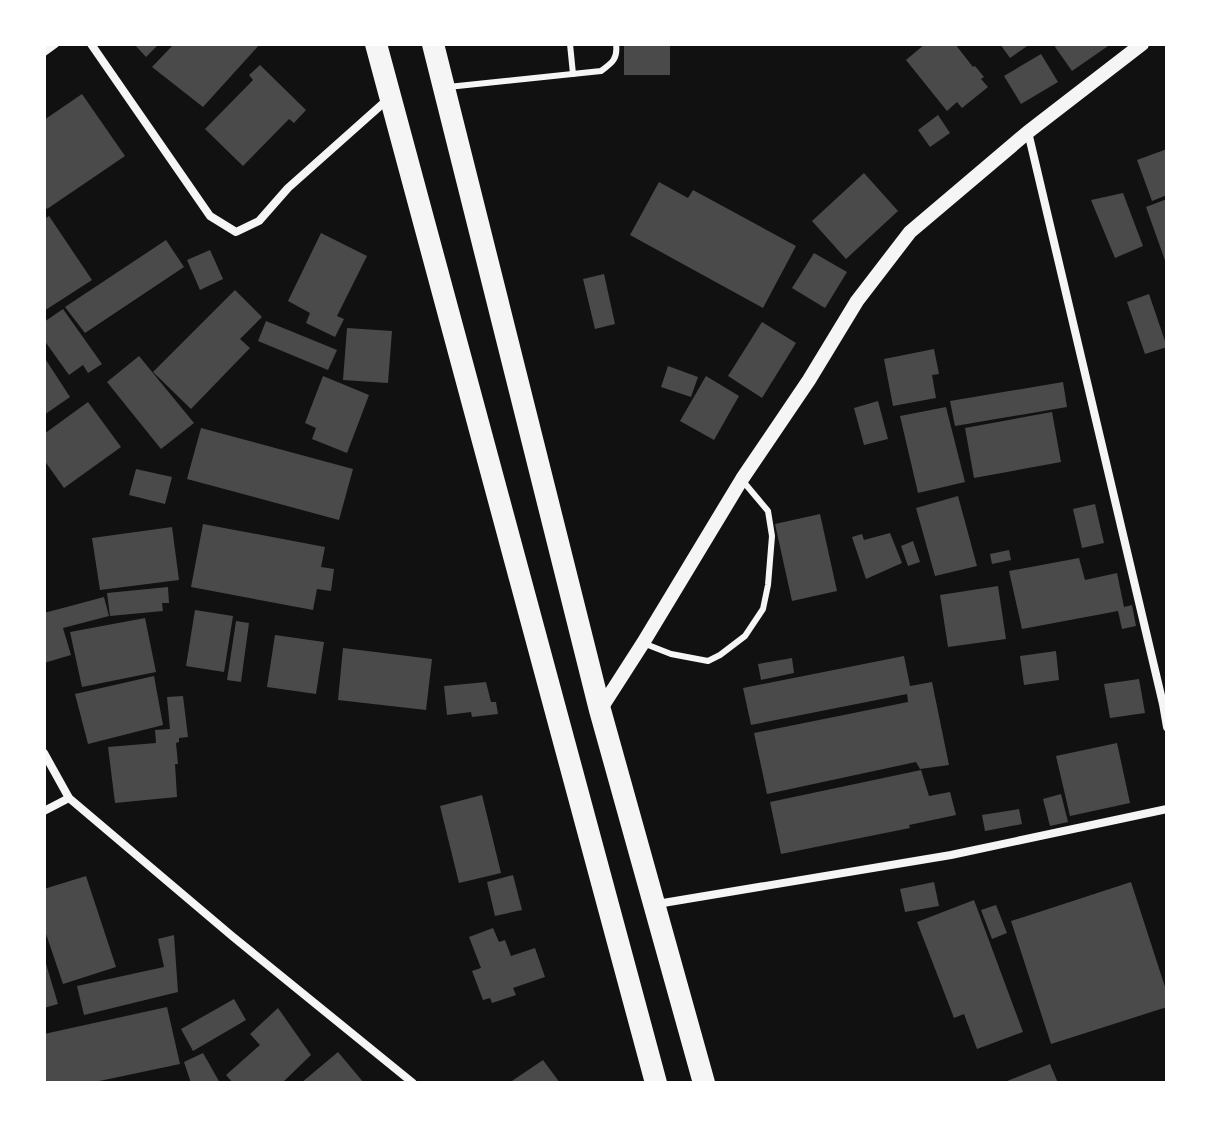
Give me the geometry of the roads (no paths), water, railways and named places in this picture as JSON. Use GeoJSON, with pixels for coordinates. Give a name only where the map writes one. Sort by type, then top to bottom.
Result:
{"type":"FeatureCollection","features":[{"type":"Feature","properties":{"kind":"highway"},"geometry":{"type":"LineString","coordinates":[[376,44],[656,1083]]}},
{"type":"Feature","properties":{"kind":"highway"},"geometry":{"type":"LineString","coordinates":[[433,44],[600,710],[704,1083]]}},
{"type":"Feature","properties":{"kind":"street"},"geometry":{"type":"LineString","coordinates":[[44,52],[55,44]]}},
{"type":"Feature","properties":{"kind":"street"},"geometry":{"type":"LineString","coordinates":[[91,44],[210,216],[236,232],[259,221],[288,188],[389,97]]}},
{"type":"Feature","properties":{"kind":"street"},"geometry":{"type":"LineString","coordinates":[[600,710],[742,479],[809,380],[857,301],[910,232],[1028,132],[1142,44]]}},
{"type":"Feature","properties":{"kind":"street"},"geometry":{"type":"LineString","coordinates":[[1028,132],[1167,727]]}},
{"type":"Feature","properties":{"kind":"street"},"geometry":{"type":"LineString","coordinates":[[44,753],[69,798],[413,1083]]}},
{"type":"Feature","properties":{"kind":"street"},"geometry":{"type":"LineString","coordinates":[[44,811],[69,798]]}},
{"type":"Feature","properties":{"kind":"street"},"geometry":{"type":"LineString","coordinates":[[654,904],[951,855],[1167,809]]}},
{"type":"Feature","properties":{"kind":"lane"},"geometry":{"type":"LineString","coordinates":[[570,44],[573,74]]}},
{"type":"Feature","properties":{"kind":"lane"},"geometry":{"type":"LineString","coordinates":[[444,88],[601,71],[614,62],[616,44]]}},
{"type":"Feature","properties":{"kind":"lane"},"geometry":{"type":"LineString","coordinates":[[643,643],[671,654],[708,661],[745,636],[763,609],[772,536],[768,511],[742,479]]}}]}
